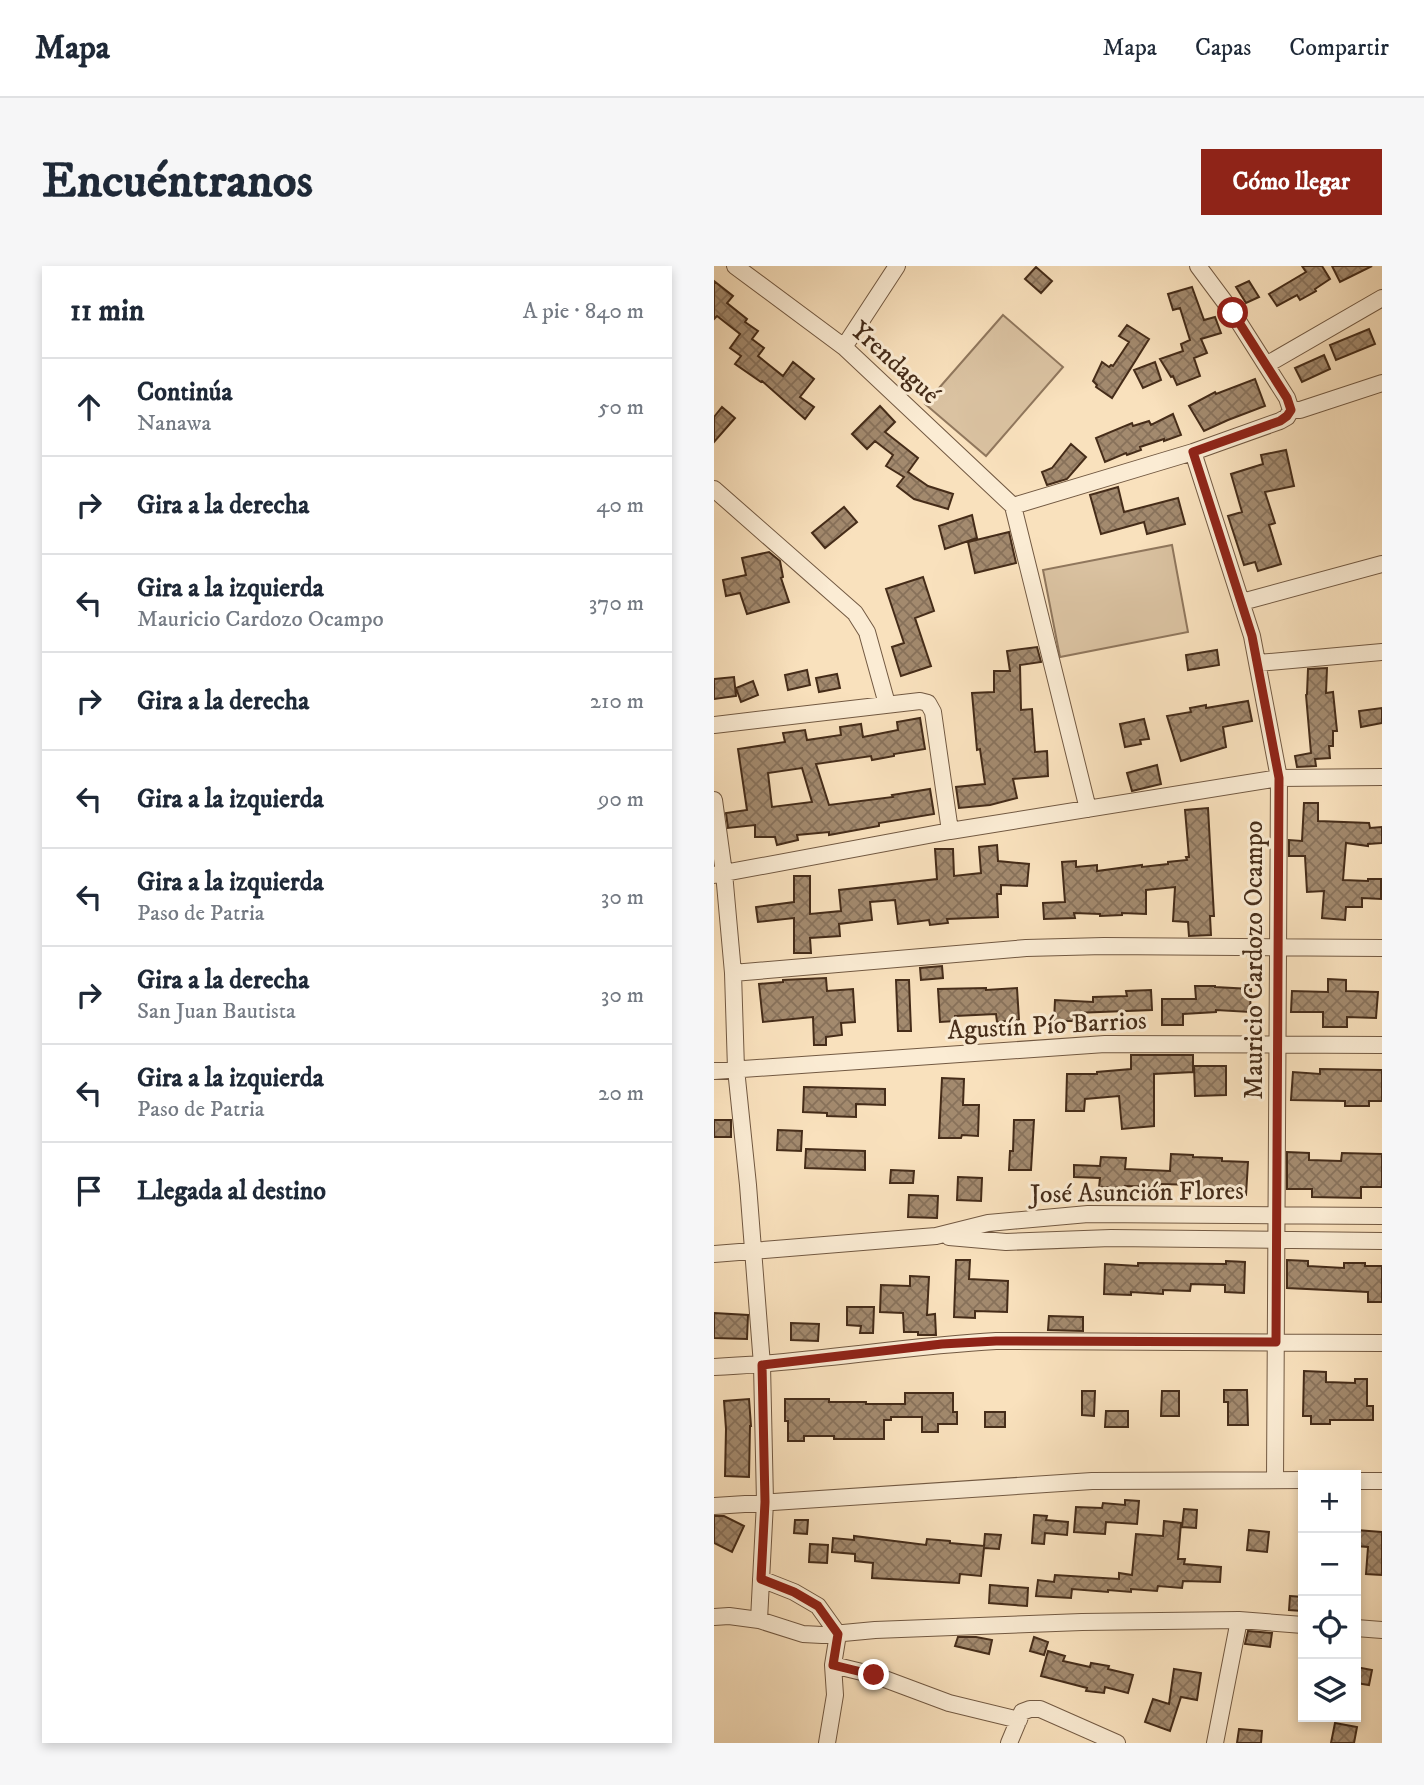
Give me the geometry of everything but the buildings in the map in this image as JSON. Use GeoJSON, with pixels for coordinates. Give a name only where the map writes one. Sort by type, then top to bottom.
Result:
{"type":"FeatureCollection","features":[{"type":"Feature","properties":{"kind":"street","name":"Yrendagué"},"geometry":{"type":"LineString","coordinates":[[736,266],[844,347],[1013,506]]}},
{"type":"Feature","properties":{"kind":"street"},"geometry":{"type":"LineString","coordinates":[[844,347],[897,266]]}},
{"type":"Feature","properties":{"kind":"street"},"geometry":{"type":"LineString","coordinates":[[1198,266],[1233,313],[1287,398],[1289,413]]}},
{"type":"Feature","properties":{"kind":"street"},"geometry":{"type":"LineString","coordinates":[[1266,365],[1382,298]]}},
{"type":"Feature","properties":{"kind":"street"},"geometry":{"type":"LineString","coordinates":[[1088,809],[1013,506],[1193,452],[1280,421],[1289,413],[1382,383]]}},
{"type":"Feature","properties":{"kind":"street","name":"Mauricio Cardozo Ocampo"},"geometry":{"type":"LineString","coordinates":[[1193,452],[1252,636],[1279,778],[1275,1480]]}},
{"type":"Feature","properties":{"kind":"street"},"geometry":{"type":"LineString","coordinates":[[714,489],[855,612],[867,632],[887,704]]}},
{"type":"Feature","properties":{"kind":"street"},"geometry":{"type":"LineString","coordinates":[[1242,602],[1382,564]]}},
{"type":"Feature","properties":{"kind":"street"},"geometry":{"type":"LineString","coordinates":[[1258,663],[1382,652]]}},
{"type":"Feature","properties":{"kind":"street"},"geometry":{"type":"LineString","coordinates":[[714,725],[887,704],[920,701],[928,703],[933,712],[950,831]]}},
{"type":"Feature","properties":{"kind":"street"},"geometry":{"type":"LineString","coordinates":[[719,874],[950,831],[1279,778],[1382,777]]}},
{"type":"Feature","properties":{"kind":"street"},"geometry":{"type":"LineString","coordinates":[[714,800],[719,874],[733,973],[736,1069],[762,1365],[765,1502],[760,1620]]}},
{"type":"Feature","properties":{"kind":"street"},"geometry":{"type":"LineString","coordinates":[[733,973],[1026,948],[1382,948]]}},
{"type":"Feature","properties":{"kind":"street","name":"Agustín Pío Barrios"},"geometry":{"type":"LineString","coordinates":[[714,1071],[1105,1044],[1382,1045]]}},
{"type":"Feature","properties":{"kind":"street","name":"José Asunción Flores"},"geometry":{"type":"LineString","coordinates":[[714,1254],[936,1236],[988,1223],[1088,1214],[1382,1216]]}},
{"type":"Feature","properties":{"kind":"street","name":"José Asunción Flores"},"geometry":{"type":"LineString","coordinates":[[936,1236],[1006,1242],[1111,1238],[1382,1241]]}},
{"type":"Feature","properties":{"kind":"street"},"geometry":{"type":"LineString","coordinates":[[714,1367],[762,1365],[942,1344],[996,1341],[1382,1343]]}},
{"type":"Feature","properties":{"kind":"street"},"geometry":{"type":"LineString","coordinates":[[714,1507],[1092,1481],[1298,1480]]}},
{"type":"Feature","properties":{"kind":"street"},"geometry":{"type":"LineString","coordinates":[[1361,1481],[1382,1481]]}},
{"type":"Feature","properties":{"kind":"street"},"geometry":{"type":"LineString","coordinates":[[761,1579],[794,1592],[818,1606],[838,1634],[833,1665],[835,1695],[827,1743]]}},
{"type":"Feature","properties":{"kind":"street"},"geometry":{"type":"LineString","coordinates":[[714,1616],[760,1620],[803,1633],[822,1635],[875,1630],[1040,1624],[1239,1620],[1298,1625]]}},
{"type":"Feature","properties":{"kind":"street"},"geometry":{"type":"LineString","coordinates":[[1215,1743],[1239,1620]]}},
{"type":"Feature","properties":{"kind":"street"},"geometry":{"type":"LineString","coordinates":[[1361,1628],[1382,1630]]}},
{"type":"Feature","properties":{"kind":"street"},"geometry":{"type":"LineString","coordinates":[[833,1665],[874,1675],[949,1703],[1019,1720]]}},
{"type":"Feature","properties":{"kind":"street"},"geometry":{"type":"LineString","coordinates":[[1009,1743],[1022,1713],[1030,1709],[1040,1709],[1117,1743]]}},
{"type":"Feature","properties":{"kind":"shaded area"},"geometry":{"type":"Polygon","coordinates":[[[1003,315],[1063,367],[986,456],[925,404],[1003,315]]]}},
{"type":"Feature","properties":{"kind":"shaded area"},"geometry":{"type":"Polygon","coordinates":[[[1172,545],[1188,632],[1060,657],[1043,570],[1172,545]]]}},
{"type":"Feature","properties":{"kind":"route"},"geometry":{"type":"LineString","coordinates":[[874,1675],[833,1665],[838,1634],[818,1606],[794,1592],[761,1579],[765,1502],[762,1365],[942,1344],[996,1341],[1276,1342],[1279,778],[1252,636],[1193,452],[1280,421],[1291,410],[1287,398],[1233,313]]}}]}
